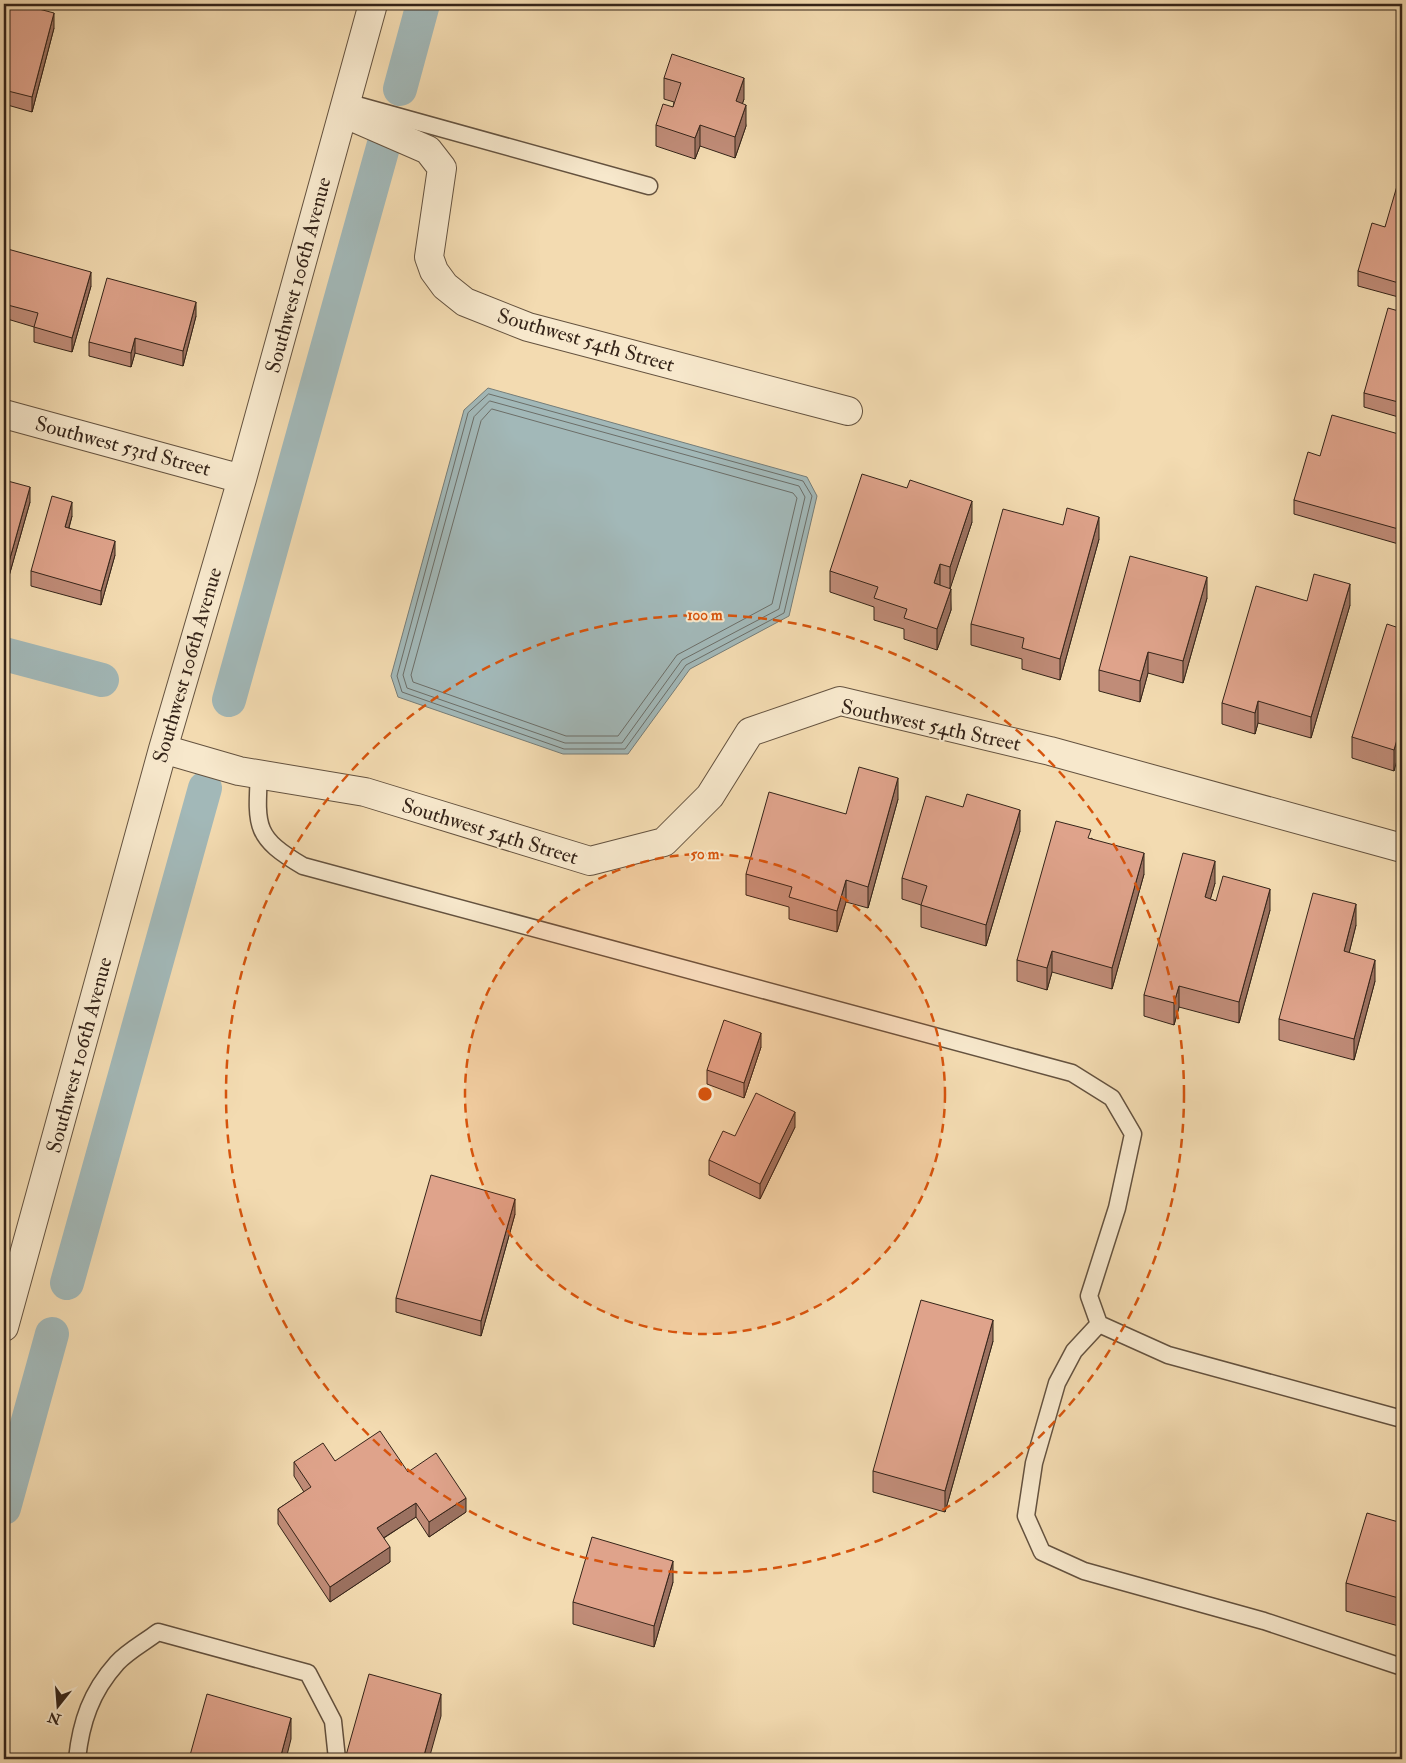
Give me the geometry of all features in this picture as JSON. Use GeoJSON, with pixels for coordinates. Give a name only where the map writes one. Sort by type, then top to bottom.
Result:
{"type":"FeatureCollection","features":[{"type":"Feature","properties":{"kind":"street","name":"Southwest 106th Avenue"},"geometry":{"type":"LineString","coordinates":[[4,1327],[9,1289],[242,478],[373,4]]}},
{"type":"Feature","properties":{"kind":"street","name":"Southwest 54th Street"},"geometry":{"type":"LineString","coordinates":[[344,107],[428,150],[437,159],[442,168],[429,257],[434,271],[445,286],[465,302],[528,328],[848,411]]}},
{"type":"Feature","properties":{"kind":"street","name":"Southwest 53rd Street"},"geometry":{"type":"LineString","coordinates":[[4,414],[242,478]]}},
{"type":"Feature","properties":{"kind":"street","name":"Southwest 54th Street"},"geometry":{"type":"LineString","coordinates":[[163,749],[239,771],[365,792],[590,861],[664,842],[710,796],[750,732],[840,701],[1050,751],[1402,848]]}},
{"type":"Feature","properties":{"kind":"lane"},"geometry":{"type":"LineString","coordinates":[[344,107],[649,186]]}},
{"type":"Feature","properties":{"kind":"lane"},"geometry":{"type":"LineString","coordinates":[[259,774],[257,810],[260,828],[278,851],[303,866],[1072,1073],[1112,1098],[1133,1134],[1117,1208],[1089,1296],[1099,1324],[1168,1355],[1402,1419]]}},
{"type":"Feature","properties":{"kind":"lane"},"geometry":{"type":"LineString","coordinates":[[1099,1324],[1074,1351],[1058,1383],[1034,1463],[1026,1516],[1042,1552],[1084,1571],[1264,1621],[1402,1667]]}},
{"type":"Feature","properties":{"kind":"lane"},"geometry":{"type":"LineString","coordinates":[[77,1759],[79,1740],[92,1698],[118,1662],[158,1632],[308,1673],[333,1721],[337,1759]]}},
{"type":"Feature","properties":{"kind":"water"},"geometry":{"type":"Polygon","coordinates":[[[488,388],[807,477],[817,496],[789,616],[690,669],[628,754],[563,754],[398,697],[391,676],[464,410],[488,388]]]}},
{"type":"Feature","properties":{"kind":"building"},"geometry":{"type":"Polygon","coordinates":[[[4,4],[20,4],[54,13],[32,97],[4,90],[4,4]]]}},
{"type":"Feature","properties":{"kind":"building"},"geometry":{"type":"Polygon","coordinates":[[[672,54],[744,78],[736,101],[746,105],[735,137],[700,125],[695,138],[656,125],[663,104],[673,107],[681,83],[664,78],[672,54]]]}},
{"type":"Feature","properties":{"kind":"building"},"geometry":{"type":"Polygon","coordinates":[[[1397,186],[1402,188],[1402,284],[1358,271],[1372,223],[1385,227],[1397,186]]]}},
{"type":"Feature","properties":{"kind":"building"},"geometry":{"type":"Polygon","coordinates":[[[4,248],[91,272],[72,338],[34,327],[38,313],[4,304],[4,248]]]}},
{"type":"Feature","properties":{"kind":"building"},"geometry":{"type":"Polygon","coordinates":[[[107,278],[196,302],[183,351],[135,338],[131,353],[89,342],[107,278]]]}},
{"type":"Feature","properties":{"kind":"building"},"geometry":{"type":"Polygon","coordinates":[[[1388,308],[1402,312],[1402,403],[1364,393],[1388,308]]]}},
{"type":"Feature","properties":{"kind":"building"},"geometry":{"type":"Polygon","coordinates":[[[1332,415],[1402,435],[1402,530],[1294,500],[1308,452],[1320,456],[1332,415]]]}},
{"type":"Feature","properties":{"kind":"building"},"geometry":{"type":"Polygon","coordinates":[[[862,474],[907,488],[910,480],[972,501],[950,567],[940,564],[934,583],[951,589],[937,629],[904,618],[907,609],[874,598],[878,587],[830,571],[862,474]]]}},
{"type":"Feature","properties":{"kind":"building"},"geometry":{"type":"Polygon","coordinates":[[[4,480],[30,487],[7,569],[4,567],[4,480]]]}},
{"type":"Feature","properties":{"kind":"building"},"geometry":{"type":"Polygon","coordinates":[[[52,496],[72,502],[65,527],[115,541],[101,591],[31,571],[52,496]]]}},
{"type":"Feature","properties":{"kind":"building"},"geometry":{"type":"Polygon","coordinates":[[[1067,508],[1099,517],[1060,659],[1022,648],[1024,638],[971,624],[1003,509],[1063,525],[1067,508]]]}},
{"type":"Feature","properties":{"kind":"building"},"geometry":{"type":"Polygon","coordinates":[[[1130,556],[1207,577],[1183,661],[1148,652],[1140,681],[1099,670],[1130,556]]]}},
{"type":"Feature","properties":{"kind":"building"},"geometry":{"type":"Polygon","coordinates":[[[1314,574],[1350,584],[1311,717],[1258,701],[1255,713],[1222,703],[1256,586],[1307,601],[1314,574]]]}},
{"type":"Feature","properties":{"kind":"building"},"geometry":{"type":"Polygon","coordinates":[[[1387,624],[1402,629],[1402,722],[1394,750],[1352,737],[1387,624]]]}},
{"type":"Feature","properties":{"kind":"building"},"geometry":{"type":"Polygon","coordinates":[[[859,767],[898,778],[868,887],[846,880],[837,911],[789,897],[792,887],[746,874],[769,792],[846,814],[859,767]]]}},
{"type":"Feature","properties":{"kind":"building"},"geometry":{"type":"Polygon","coordinates":[[[967,794],[1020,810],[986,925],[921,905],[927,886],[902,878],[926,796],[963,807],[967,794]]]}},
{"type":"Feature","properties":{"kind":"building"},"geometry":{"type":"Polygon","coordinates":[[[1056,821],[1091,830],[1088,838],[1144,853],[1112,968],[1052,951],[1047,968],[1017,960],[1056,821]]]}},
{"type":"Feature","properties":{"kind":"building"},"geometry":{"type":"Polygon","coordinates":[[[1183,853],[1215,861],[1205,897],[1216,901],[1223,876],[1270,889],[1239,1002],[1179,986],[1174,1003],[1144,995],[1183,853]]]}},
{"type":"Feature","properties":{"kind":"building"},"geometry":{"type":"Polygon","coordinates":[[[1313,893],[1356,904],[1344,951],[1375,960],[1354,1039],[1279,1019],[1313,893]]]}},
{"type":"Feature","properties":{"kind":"building"},"geometry":{"type":"Polygon","coordinates":[[[724,1020],[761,1033],[744,1083],[707,1070],[724,1020]]]}},
{"type":"Feature","properties":{"kind":"building"},"geometry":{"type":"Polygon","coordinates":[[[756,1093],[795,1112],[760,1184],[709,1160],[723,1131],[735,1136],[756,1093]]]}},
{"type":"Feature","properties":{"kind":"building"},"geometry":{"type":"Polygon","coordinates":[[[431,1175],[515,1199],[481,1321],[396,1298],[431,1175]]]}},
{"type":"Feature","properties":{"kind":"building"},"geometry":{"type":"Polygon","coordinates":[[[921,1300],[993,1320],[945,1491],[873,1471],[921,1300]]]}},
{"type":"Feature","properties":{"kind":"building"},"geometry":{"type":"Polygon","coordinates":[[[380,1431],[408,1472],[436,1453],[466,1498],[429,1522],[416,1503],[377,1528],[390,1547],[330,1587],[278,1509],[311,1487],[294,1462],[323,1443],[335,1461],[380,1431]]]}},
{"type":"Feature","properties":{"kind":"building"},"geometry":{"type":"Polygon","coordinates":[[[1367,1513],[1402,1523],[1402,1599],[1346,1583],[1367,1513]]]}},
{"type":"Feature","properties":{"kind":"building"},"geometry":{"type":"Polygon","coordinates":[[[592,1537],[673,1561],[654,1626],[573,1602],[592,1537]]]}},
{"type":"Feature","properties":{"kind":"building"},"geometry":{"type":"Polygon","coordinates":[[[369,1674],[441,1694],[423,1759],[345,1759],[369,1674]]]}},
{"type":"Feature","properties":{"kind":"building"},"geometry":{"type":"Polygon","coordinates":[[[207,1694],[291,1718],[280,1759],[189,1759],[207,1694]]]}},
{"type":"Feature","properties":{"kind":"waterway"},"geometry":{"type":"LineString","coordinates":[[400,89],[423,4]]}},
{"type":"Feature","properties":{"kind":"waterway"},"geometry":{"type":"LineString","coordinates":[[229,700],[385,140]]}},
{"type":"Feature","properties":{"kind":"waterway"},"geometry":{"type":"LineString","coordinates":[[4,654],[102,680]]}},
{"type":"Feature","properties":{"kind":"waterway"},"geometry":{"type":"LineString","coordinates":[[67,1283],[205,788]]}},
{"type":"Feature","properties":{"kind":"waterway"},"geometry":{"type":"LineString","coordinates":[[4,1508],[52,1334]]}}]}
